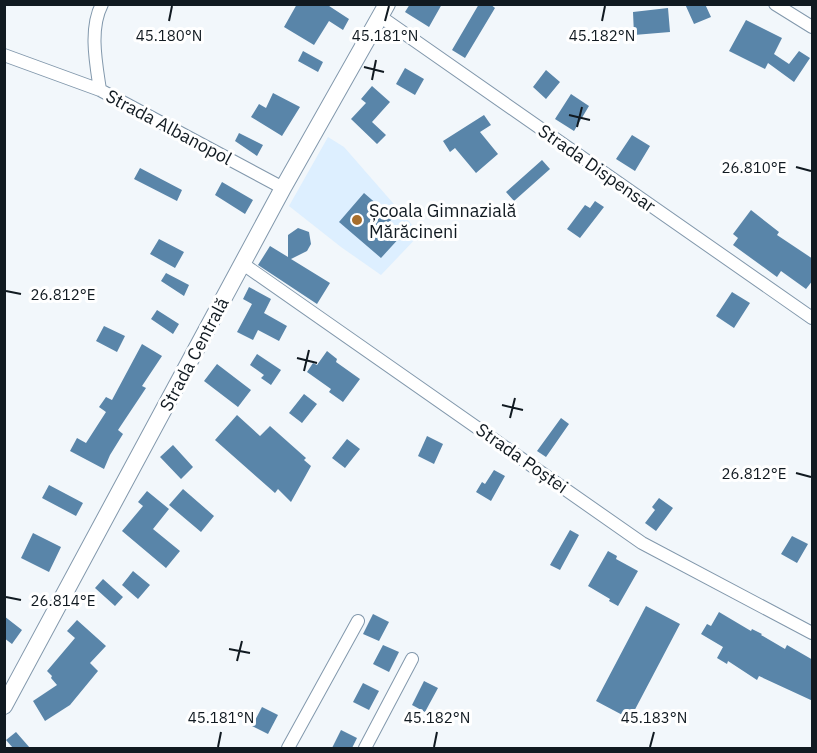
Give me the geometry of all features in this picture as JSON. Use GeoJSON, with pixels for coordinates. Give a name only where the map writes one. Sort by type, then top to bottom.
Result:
{"type":"FeatureCollection","features":[{"type":"Feature","properties":{"kind":"main road","name":"Strada Centrală"},"geometry":{"type":"LineString","coordinates":[[4,706],[283,188],[384,11]]}},
{"type":"Feature","properties":{"kind":"street","name":"Strada Albanopol"},"geometry":{"type":"LineString","coordinates":[[102,4],[97,14],[95,52],[100,90],[283,188]]}},
{"type":"Feature","properties":{"kind":"street"},"geometry":{"type":"LineString","coordinates":[[775,4],[813,27]]}},
{"type":"Feature","properties":{"kind":"street","name":"Strada Dispensar"},"geometry":{"type":"LineString","coordinates":[[384,11],[813,318]]}},
{"type":"Feature","properties":{"kind":"street"},"geometry":{"type":"LineString","coordinates":[[4,55],[100,90]]}},
{"type":"Feature","properties":{"kind":"street","name":"Strada Poștei"},"geometry":{"type":"LineString","coordinates":[[243,264],[642,543],[813,633]]}},
{"type":"Feature","properties":{"kind":"street"},"geometry":{"type":"LineString","coordinates":[[288,748],[358,621]]}},
{"type":"Feature","properties":{"kind":"street"},"geometry":{"type":"LineString","coordinates":[[365,748],[412,659]]}},
{"type":"Feature","properties":{"kind":"shaded area","name":"Școala Gimnazială Mărăcineni"},"geometry":{"type":"Polygon","coordinates":[[[328,137],[344,147],[420,234],[381,275],[289,206],[328,137]]]}},
{"type":"Feature","properties":{"kind":"building"},"geometry":{"type":"Polygon","coordinates":[[[297,4],[326,4],[349,19],[343,30],[329,21],[314,45],[284,27],[297,4]]]}},
{"type":"Feature","properties":{"kind":"building"},"geometry":{"type":"Polygon","coordinates":[[[410,4],[442,4],[429,27],[405,12],[410,4]]]}},
{"type":"Feature","properties":{"kind":"building"},"geometry":{"type":"Polygon","coordinates":[[[479,4],[490,4],[495,8],[465,58],[452,50],[479,4]]]}},
{"type":"Feature","properties":{"kind":"building"},"geometry":{"type":"Polygon","coordinates":[[[685,4],[705,4],[711,17],[694,24],[685,4]]]}},
{"type":"Feature","properties":{"kind":"building"},"geometry":{"type":"Polygon","coordinates":[[[668,8],[670,32],[634,35],[633,12],[668,8]]]}},
{"type":"Feature","properties":{"kind":"building"},"geometry":{"type":"Polygon","coordinates":[[[746,20],[782,38],[774,54],[789,64],[799,51],[810,58],[794,82],[768,63],[765,69],[729,51],[746,20]]]}},
{"type":"Feature","properties":{"kind":"building"},"geometry":{"type":"Polygon","coordinates":[[[303,51],[323,62],[318,72],[298,61],[303,51]]]}},
{"type":"Feature","properties":{"kind":"building"},"geometry":{"type":"Polygon","coordinates":[[[405,68],[424,79],[415,95],[396,84],[405,68]]]}},
{"type":"Feature","properties":{"kind":"building"},"geometry":{"type":"Polygon","coordinates":[[[546,70],[560,82],[546,99],[533,87],[546,70]]]}},
{"type":"Feature","properties":{"kind":"building"},"geometry":{"type":"Polygon","coordinates":[[[372,86],[390,102],[372,122],[386,135],[377,144],[351,119],[366,103],[361,99],[372,86]]]}},
{"type":"Feature","properties":{"kind":"building"},"geometry":{"type":"Polygon","coordinates":[[[273,93],[300,107],[282,136],[251,117],[259,104],[266,108],[273,93]]]}},
{"type":"Feature","properties":{"kind":"building"},"geometry":{"type":"Polygon","coordinates":[[[571,94],[589,106],[574,131],[555,119],[571,94]]]}},
{"type":"Feature","properties":{"kind":"building"},"geometry":{"type":"Polygon","coordinates":[[[484,115],[491,125],[480,132],[498,154],[476,173],[455,148],[450,152],[443,141],[484,115]]]}},
{"type":"Feature","properties":{"kind":"building"},"geometry":{"type":"Polygon","coordinates":[[[239,133],[263,145],[257,156],[235,141],[239,133]]]}},
{"type":"Feature","properties":{"kind":"building"},"geometry":{"type":"Polygon","coordinates":[[[632,135],[650,146],[635,171],[616,159],[632,135]]]}},
{"type":"Feature","properties":{"kind":"building"},"geometry":{"type":"Polygon","coordinates":[[[542,160],[550,169],[514,201],[506,192],[542,160]]]}},
{"type":"Feature","properties":{"kind":"building"},"geometry":{"type":"Polygon","coordinates":[[[140,168],[182,190],[177,201],[134,179],[140,168]]]}},
{"type":"Feature","properties":{"kind":"building"},"geometry":{"type":"Polygon","coordinates":[[[222,182],[253,200],[245,214],[215,195],[222,182]]]}},
{"type":"Feature","properties":{"kind":"building"},"geometry":{"type":"Polygon","coordinates":[[[364,193],[393,218],[388,223],[402,235],[381,258],[339,222],[364,193]]]}},
{"type":"Feature","properties":{"kind":"building"},"geometry":{"type":"Polygon","coordinates":[[[595,201],[604,207],[580,238],[567,229],[585,205],[590,208],[595,201]]]}},
{"type":"Feature","properties":{"kind":"building"},"geometry":{"type":"Polygon","coordinates":[[[751,210],[779,232],[777,235],[813,259],[813,280],[806,289],[781,271],[777,277],[733,245],[738,238],[733,234],[751,210]]]}},
{"type":"Feature","properties":{"kind":"building"},"geometry":{"type":"Polygon","coordinates":[[[298,228],[309,232],[311,244],[307,251],[291,259],[330,283],[317,304],[258,265],[270,246],[288,257],[288,235],[298,228]]]}},
{"type":"Feature","properties":{"kind":"building"},"geometry":{"type":"Polygon","coordinates":[[[159,239],[184,252],[175,268],[150,254],[159,239]]]}},
{"type":"Feature","properties":{"kind":"building"},"geometry":{"type":"Polygon","coordinates":[[[166,273],[189,285],[184,296],[161,281],[166,273]]]}},
{"type":"Feature","properties":{"kind":"building"},"geometry":{"type":"Polygon","coordinates":[[[249,287],[271,299],[264,313],[287,326],[279,341],[258,330],[253,340],[237,332],[252,304],[243,299],[249,287]]]}},
{"type":"Feature","properties":{"kind":"building"},"geometry":{"type":"Polygon","coordinates":[[[732,292],[750,303],[734,328],[716,316],[732,292]]]}},
{"type":"Feature","properties":{"kind":"building"},"geometry":{"type":"Polygon","coordinates":[[[157,310],[179,324],[173,334],[151,319],[157,310]]]}},
{"type":"Feature","properties":{"kind":"building"},"geometry":{"type":"Polygon","coordinates":[[[104,326],[125,336],[117,352],[96,341],[104,326]]]}},
{"type":"Feature","properties":{"kind":"building"},"geometry":{"type":"Polygon","coordinates":[[[142,344],[162,356],[142,386],[146,388],[118,430],[123,434],[104,469],[70,451],[77,438],[86,443],[106,412],[99,407],[106,397],[112,400],[142,344]]]}},
{"type":"Feature","properties":{"kind":"building"},"geometry":{"type":"Polygon","coordinates":[[[327,351],[337,359],[336,362],[360,379],[343,402],[329,392],[331,389],[307,372],[313,363],[317,365],[327,351]]]}},
{"type":"Feature","properties":{"kind":"building"},"geometry":{"type":"Polygon","coordinates":[[[257,354],[281,370],[271,385],[261,378],[264,375],[250,365],[257,354]]]}},
{"type":"Feature","properties":{"kind":"building"},"geometry":{"type":"Polygon","coordinates":[[[217,364],[251,390],[238,407],[204,381],[217,364]]]}},
{"type":"Feature","properties":{"kind":"building"},"geometry":{"type":"Polygon","coordinates":[[[304,394],[317,404],[302,423],[289,413],[304,394]]]}},
{"type":"Feature","properties":{"kind":"building"},"geometry":{"type":"Polygon","coordinates":[[[237,415],[260,436],[270,426],[306,458],[304,460],[311,466],[291,502],[278,489],[275,493],[215,440],[237,415]]]}},
{"type":"Feature","properties":{"kind":"building"},"geometry":{"type":"Polygon","coordinates":[[[561,418],[569,424],[546,457],[537,451],[561,418]]]}},
{"type":"Feature","properties":{"kind":"building"},"geometry":{"type":"Polygon","coordinates":[[[427,436],[443,444],[434,464],[418,456],[427,436]]]}},
{"type":"Feature","properties":{"kind":"building"},"geometry":{"type":"Polygon","coordinates":[[[347,439],[360,449],[345,468],[332,458],[347,439]]]}},
{"type":"Feature","properties":{"kind":"building"},"geometry":{"type":"Polygon","coordinates":[[[173,445],[193,467],[181,479],[160,457],[173,445]]]}},
{"type":"Feature","properties":{"kind":"building"},"geometry":{"type":"Polygon","coordinates":[[[494,470],[505,476],[491,501],[476,492],[482,482],[485,484],[494,470]]]}},
{"type":"Feature","properties":{"kind":"building"},"geometry":{"type":"Polygon","coordinates":[[[49,485],[83,503],[76,516],[42,498],[49,485]]]}},
{"type":"Feature","properties":{"kind":"building"},"geometry":{"type":"Polygon","coordinates":[[[183,489],[214,516],[201,532],[169,505],[183,489]]]}},
{"type":"Feature","properties":{"kind":"building"},"geometry":{"type":"Polygon","coordinates":[[[147,491],[169,509],[153,529],[180,551],[166,568],[122,531],[143,506],[138,502],[147,491]]]}},
{"type":"Feature","properties":{"kind":"building"},"geometry":{"type":"Polygon","coordinates":[[[659,498],[673,508],[656,531],[645,523],[655,510],[652,507],[659,498]]]}},
{"type":"Feature","properties":{"kind":"building"},"geometry":{"type":"Polygon","coordinates":[[[570,530],[579,535],[560,570],[550,565],[570,530]]]}},
{"type":"Feature","properties":{"kind":"building"},"geometry":{"type":"Polygon","coordinates":[[[33,533],[61,547],[49,572],[21,558],[33,533]]]}},
{"type":"Feature","properties":{"kind":"building"},"geometry":{"type":"Polygon","coordinates":[[[792,536],[808,544],[797,563],[781,554],[792,536]]]}},
{"type":"Feature","properties":{"kind":"building"},"geometry":{"type":"Polygon","coordinates":[[[608,551],[617,556],[616,559],[638,571],[618,606],[588,586],[608,551]]]}},
{"type":"Feature","properties":{"kind":"building"},"geometry":{"type":"Polygon","coordinates":[[[133,571],[150,585],[138,599],[122,585],[133,571]]]}},
{"type":"Feature","properties":{"kind":"building"},"geometry":{"type":"Polygon","coordinates":[[[103,579],[123,597],[115,606],[95,588],[103,579]]]}},
{"type":"Feature","properties":{"kind":"building"},"geometry":{"type":"Polygon","coordinates":[[[646,606],[680,624],[630,719],[596,701],[646,606]]]}},
{"type":"Feature","properties":{"kind":"building"},"geometry":{"type":"Polygon","coordinates":[[[719,612],[751,631],[752,629],[762,634],[785,649],[787,645],[813,660],[813,701],[759,676],[757,680],[728,661],[727,664],[717,658],[723,647],[701,634],[707,624],[711,626],[719,612]]]}},
{"type":"Feature","properties":{"kind":"building"},"geometry":{"type":"Polygon","coordinates":[[[373,614],[389,622],[379,641],[363,634],[373,614]]]}},
{"type":"Feature","properties":{"kind":"building"},"geometry":{"type":"Polygon","coordinates":[[[4,616],[22,630],[12,644],[4,638],[4,616]]]}},
{"type":"Feature","properties":{"kind":"building"},"geometry":{"type":"Polygon","coordinates":[[[77,620],[106,646],[90,663],[98,671],[70,705],[45,721],[33,701],[57,685],[47,671],[75,638],[67,631],[77,620]]]}},
{"type":"Feature","properties":{"kind":"building"},"geometry":{"type":"Polygon","coordinates":[[[383,645],[399,652],[389,672],[373,664],[383,645]]]}},
{"type":"Feature","properties":{"kind":"building"},"geometry":{"type":"Polygon","coordinates":[[[424,681],[438,688],[425,712],[412,705],[424,681]]]}},
{"type":"Feature","properties":{"kind":"building"},"geometry":{"type":"Polygon","coordinates":[[[363,683],[379,691],[369,710],[353,702],[363,683]]]}},
{"type":"Feature","properties":{"kind":"building"},"geometry":{"type":"Polygon","coordinates":[[[262,707],[278,715],[268,734],[252,726],[262,707]]]}},
{"type":"Feature","properties":{"kind":"building"},"geometry":{"type":"Polygon","coordinates":[[[341,730],[357,738],[352,748],[332,748],[341,730]]]}},
{"type":"Feature","properties":{"kind":"building"},"geometry":{"type":"Polygon","coordinates":[[[16,732],[30,748],[13,748],[6,740],[16,732]]]}},
{"type":"Feature","properties":{"kind":"place","name":"Școala Gimnazială Mărăcineni"},"geometry":{"type":"Point","coordinates":[357,220]}}]}
